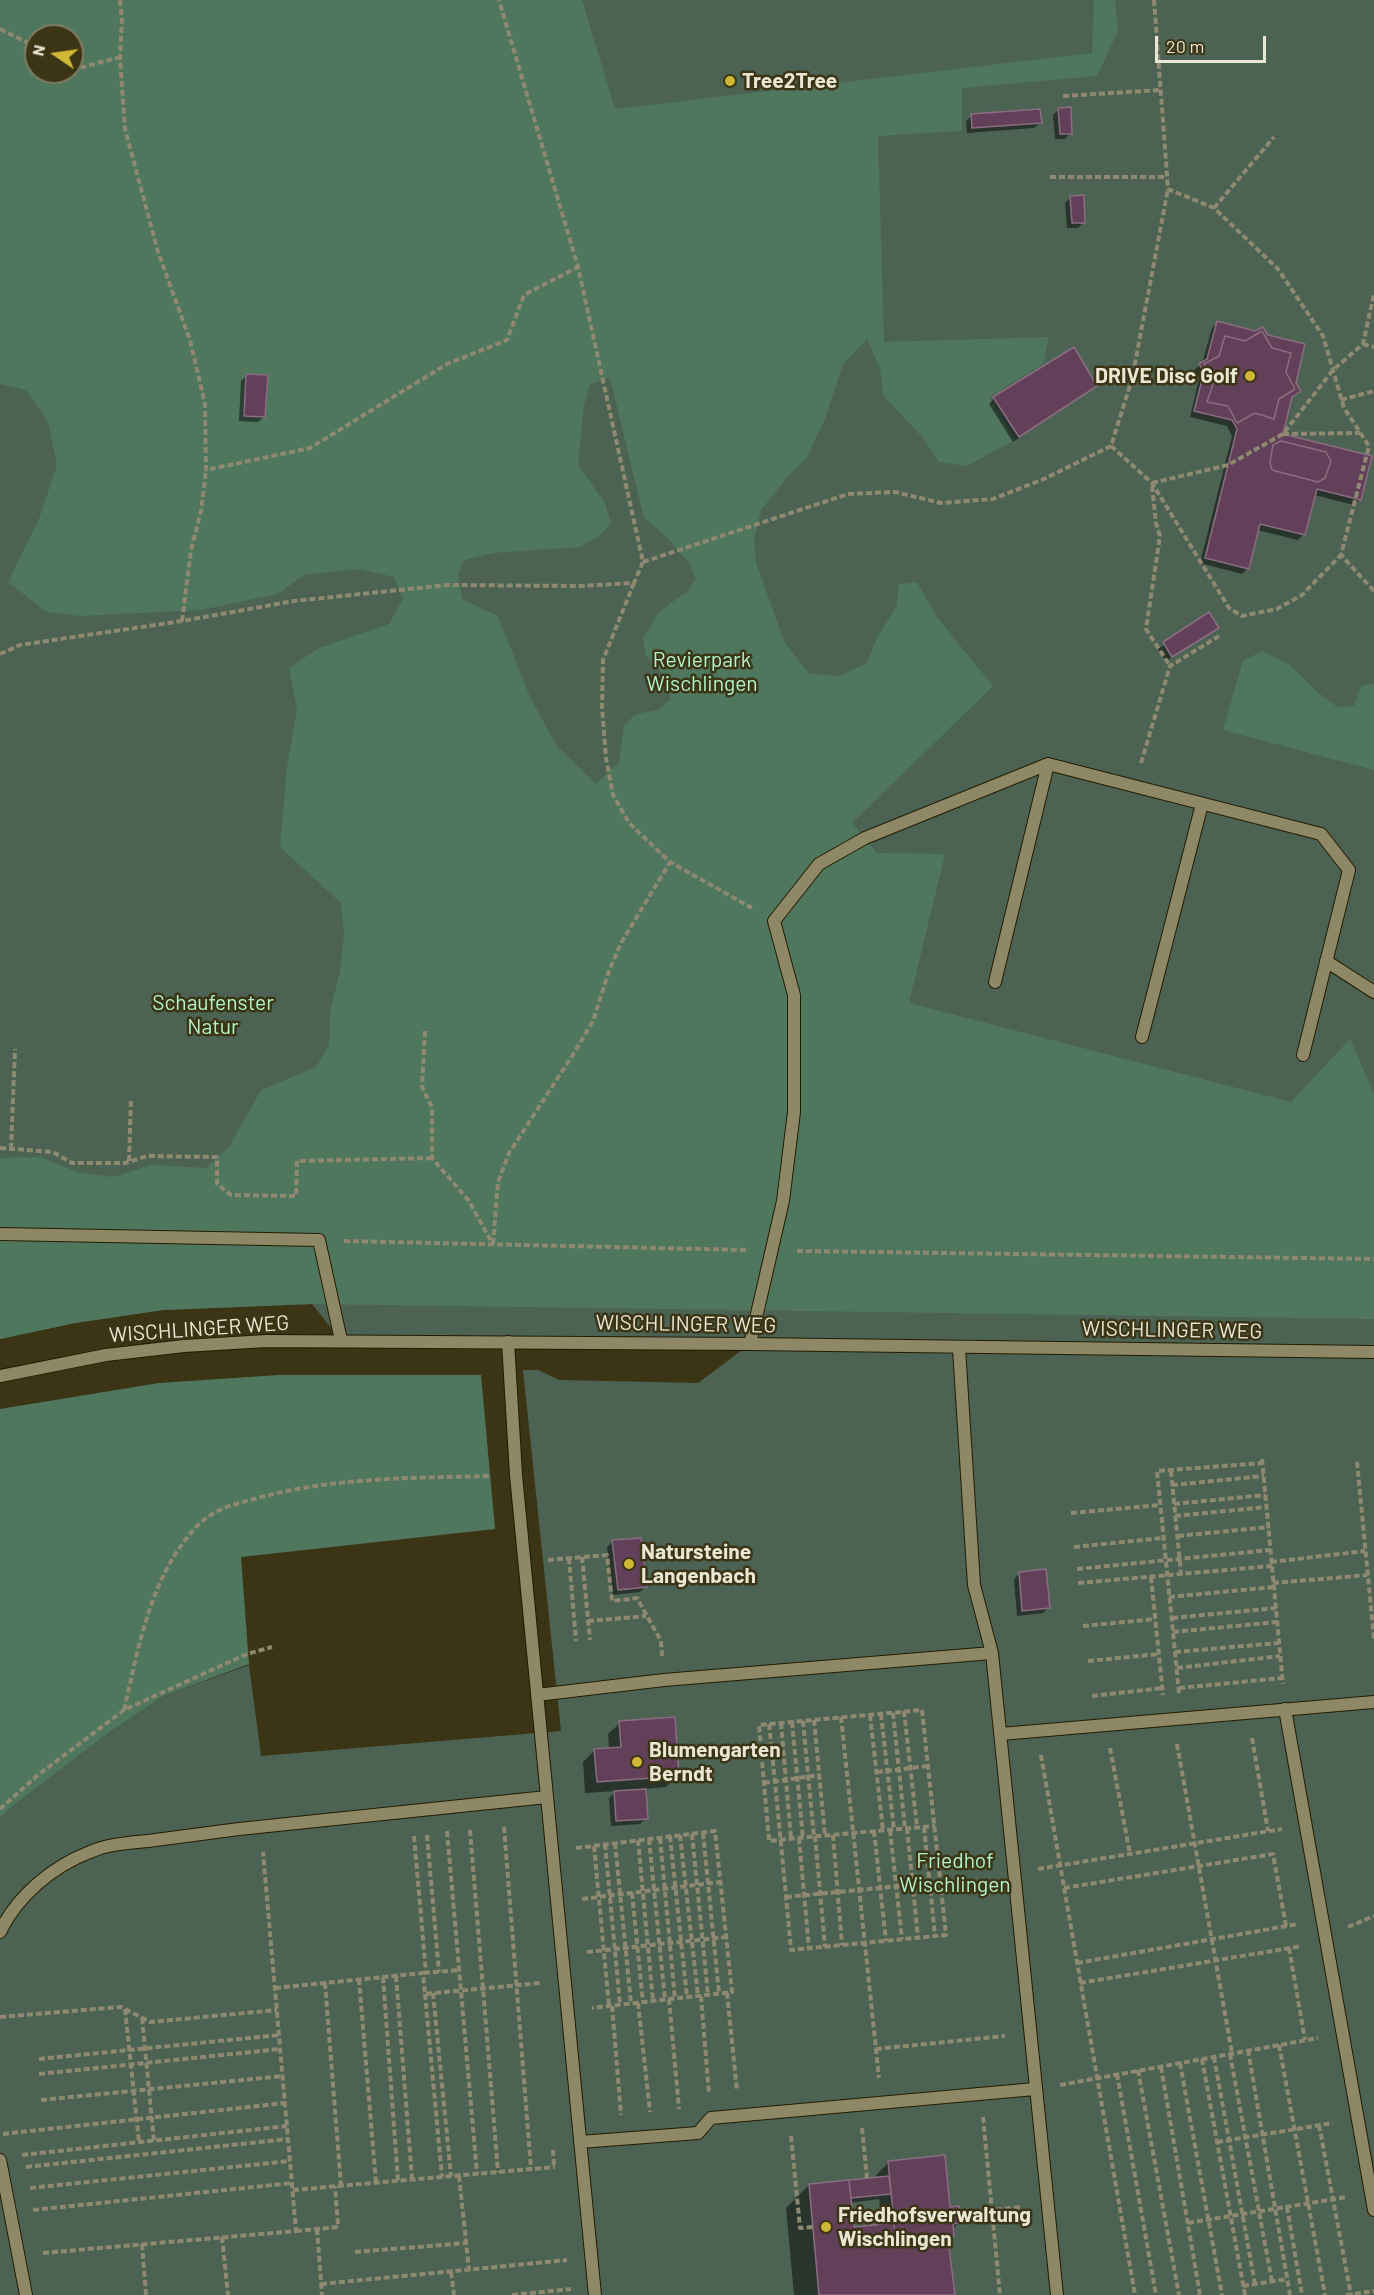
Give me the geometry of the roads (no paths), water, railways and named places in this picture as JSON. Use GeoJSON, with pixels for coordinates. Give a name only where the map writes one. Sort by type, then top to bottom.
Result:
{"type":"FeatureCollection","features":[{"type":"Feature","properties":{"kind":"street"},"geometry":{"type":"LineString","coordinates":[[994,982],[1048,764]]}},
{"type":"Feature","properties":{"kind":"street"},"geometry":{"type":"LineString","coordinates":[[750,1344],[783,1201],[794,1112],[794,995],[774,921],[819,864],[865,838],[1048,764],[1321,834],[1349,870],[1303,1055]]}},
{"type":"Feature","properties":{"kind":"street"},"geometry":{"type":"LineString","coordinates":[[1142,1037],[1202,804]]}},
{"type":"Feature","properties":{"kind":"street"},"geometry":{"type":"LineString","coordinates":[[1326,961],[1374,992]]}},
{"type":"Feature","properties":{"kind":"street"},"geometry":{"type":"LineString","coordinates":[[0,1234],[319,1240],[341,1340]]}},
{"type":"Feature","properties":{"kind":"street","name":"WISCHLINGER WEG"},"geometry":{"type":"LineString","coordinates":[[0,1376],[106,1355],[150,1349],[228,1342],[341,1340],[1374,1352]]}},
{"type":"Feature","properties":{"kind":"street"},"geometry":{"type":"LineString","coordinates":[[508,1342],[516,1475],[595,2291]]}},
{"type":"Feature","properties":{"kind":"street"},"geometry":{"type":"LineString","coordinates":[[959,1348],[974,1586],[992,1653],[1029,2033],[1058,2295]]}},
{"type":"Feature","properties":{"kind":"street"},"geometry":{"type":"LineString","coordinates":[[537,1695],[664,1680],[992,1653]]}},
{"type":"Feature","properties":{"kind":"street"},"geometry":{"type":"LineString","coordinates":[[1001,1734],[1374,1702]]}},
{"type":"Feature","properties":{"kind":"street"},"geometry":{"type":"LineString","coordinates":[[1285,1709],[1374,2210]]}},
{"type":"Feature","properties":{"kind":"street"},"geometry":{"type":"LineString","coordinates":[[0,1932],[6,1918],[23,1897],[67,1863],[91,1851],[110,1846],[261,1827],[547,1797]]}},
{"type":"Feature","properties":{"kind":"street"},"geometry":{"type":"LineString","coordinates":[[580,2142],[698,2133],[711,2118],[1035,2089]]}},
{"type":"Feature","properties":{"kind":"street"},"geometry":{"type":"LineString","coordinates":[[4,2162],[5,2190],[26,2295]]}},
{"type":"Feature","properties":{"kind":"place","name":"Tree2Tree"},"geometry":{"type":"Point","coordinates":[730,81]}},
{"type":"Feature","properties":{"kind":"place","name":"DRIVE Disc Golf"},"geometry":{"type":"Point","coordinates":[1250,376]}},
{"type":"Feature","properties":{"kind":"place","name":"Natursteine Langenbach"},"geometry":{"type":"Point","coordinates":[629,1564]}},
{"type":"Feature","properties":{"kind":"place","name":"Blumengarten Berndt"},"geometry":{"type":"Point","coordinates":[637,1762]}},
{"type":"Feature","properties":{"kind":"place","name":"Friedhofsverwaltung Wischlingen"},"geometry":{"type":"Point","coordinates":[826,2227]}},
{"type":"Feature","properties":{"kind":"park label","name":"Revierpark Wischlingen"},"geometry":{"type":"Point","coordinates":[702,672]}},
{"type":"Feature","properties":{"kind":"park label","name":"Schaufenster Natur"},"geometry":{"type":"Point","coordinates":[213,1015]}},
{"type":"Feature","properties":{"kind":"park label","name":"Friedhof Wischlingen"},"geometry":{"type":"Point","coordinates":[955,1873]}}]}
